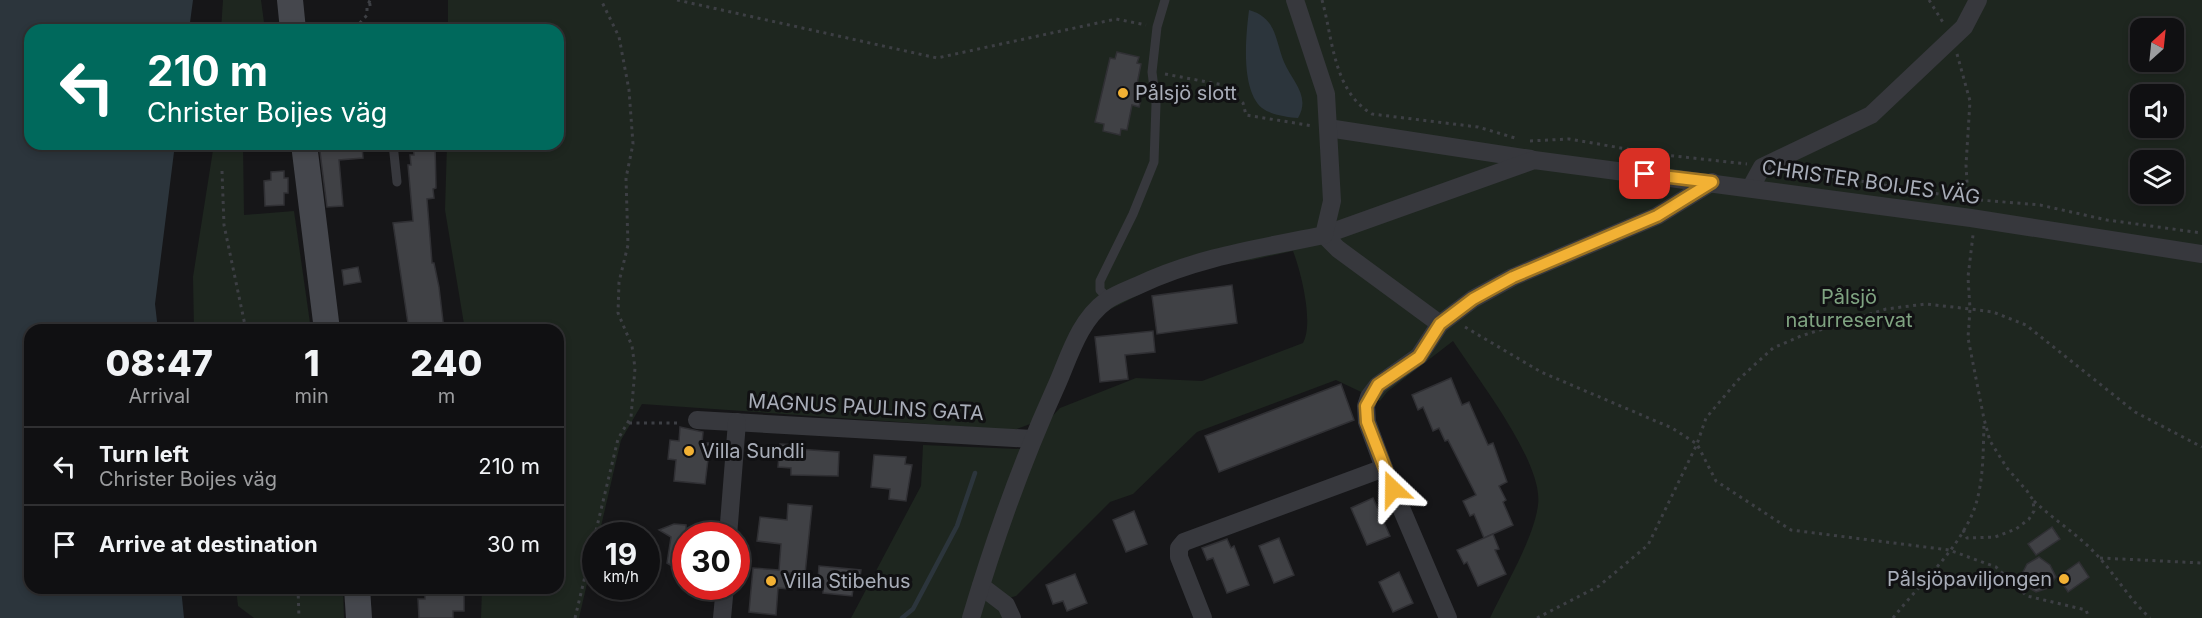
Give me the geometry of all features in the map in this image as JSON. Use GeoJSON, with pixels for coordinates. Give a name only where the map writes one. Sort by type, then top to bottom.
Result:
{"type":"FeatureCollection","features":[{"type":"Feature","properties":{"kind":"street"},"geometry":{"type":"LineString","coordinates":[[290,0],[292,24]]}},
{"type":"Feature","properties":{"kind":"street"},"geometry":{"type":"LineString","coordinates":[[1295,0],[1322,76],[1328,128],[1332,201],[1324,235],[1338,249],[1444,321]]}},
{"type":"Feature","properties":{"kind":"street"},"geometry":{"type":"LineString","coordinates":[[1751,188],[1762,167],[1871,115],[1964,27],[1978,0]]}},
{"type":"Feature","properties":{"kind":"street","name":"CHRISTER BOIJES VÄG"},"geometry":{"type":"LineString","coordinates":[[1328,128],[1534,160],[1971,218],[2202,255]]}},
{"type":"Feature","properties":{"kind":"street"},"geometry":{"type":"LineString","coordinates":[[305,150],[326,324]]}},
{"type":"Feature","properties":{"kind":"street","name":"CHRISTER BOIJES VÄG"},"geometry":{"type":"LineString","coordinates":[[1109,299],[1201,260],[1324,235],[1534,160]]}},
{"type":"Feature","properties":{"kind":"street"},"geometry":{"type":"LineString","coordinates":[[1448,618],[1383,468],[1367,422],[1366,406],[1369,397],[1378,385],[1419,357],[1444,321],[1473,299],[1513,277],[1657,216],[1712,182]]}},
{"type":"Feature","properties":{"kind":"street"},"geometry":{"type":"LineString","coordinates":[[971,618],[1032,439],[1082,328],[1096,309],[1109,299]]}},
{"type":"Feature","properties":{"kind":"street","name":"MAGNUS PAULINS GATA"},"geometry":{"type":"LineString","coordinates":[[696,420],[1032,439]]}},
{"type":"Feature","properties":{"kind":"street"},"geometry":{"type":"LineString","coordinates":[[729,522],[737,422]]}},
{"type":"Feature","properties":{"kind":"street"},"geometry":{"type":"LineString","coordinates":[[1203,618],[1179,557],[1179,548],[1184,542],[1383,468]]}},
{"type":"Feature","properties":{"kind":"street"},"geometry":{"type":"LineString","coordinates":[[981,586],[1006,605],[1012,618]]}},
{"type":"Feature","properties":{"kind":"street"},"geometry":{"type":"LineString","coordinates":[[357,594],[359,618]]}},
{"type":"Feature","properties":{"kind":"street"},"geometry":{"type":"LineString","coordinates":[[722,618],[723,600]]}},
{"type":"Feature","properties":{"kind":"lane"},"geometry":{"type":"LineString","coordinates":[[1109,299],[1100,290],[1100,280],[1133,214],[1154,162],[1156,104],[1152,72],[1156,27],[1165,0]]}},
{"type":"Feature","properties":{"kind":"lane"},"geometry":{"type":"LineString","coordinates":[[394,150],[397,182]]}},
{"type":"Feature","properties":{"kind":"path"},"geometry":{"type":"LineString","coordinates":[[359,24],[367,15],[367,5],[373,4],[366,0]]}},
{"type":"Feature","properties":{"kind":"path"},"geometry":{"type":"LineString","coordinates":[[575,618],[618,439],[628,423],[632,409],[635,368],[632,346],[618,313],[619,282],[628,245],[626,178],[633,144],[629,90],[619,37],[601,0]]}},
{"type":"Feature","properties":{"kind":"path"},"geometry":{"type":"LineString","coordinates":[[677,0],[937,58],[1116,19],[1156,27]]}},
{"type":"Feature","properties":{"kind":"path"},"geometry":{"type":"LineString","coordinates":[[1322,0],[1330,30],[1334,60],[1360,107],[1371,114],[1478,127],[1524,141],[1569,138],[1656,154],[1762,167]]}},
{"type":"Feature","properties":{"kind":"path"},"geometry":{"type":"LineString","coordinates":[[1929,0],[1953,38],[1970,101],[1966,165],[1968,198]]}},
{"type":"Feature","properties":{"kind":"path"},"geometry":{"type":"LineString","coordinates":[[1152,72],[1234,87],[1233,95],[1243,104],[1246,116],[1328,128]]}},
{"type":"Feature","properties":{"kind":"path"},"geometry":{"type":"LineString","coordinates":[[1794,170],[1968,198],[2040,205],[2107,220],[2202,233]]}},
{"type":"Feature","properties":{"kind":"path"},"geometry":{"type":"LineString","coordinates":[[222,171],[224,225],[245,324]]}},
{"type":"Feature","properties":{"kind":"path"},"geometry":{"type":"LineString","coordinates":[[1971,218],[1973,239],[1968,277],[1970,309],[1968,338],[1990,441],[2007,468],[2033,500],[2100,558],[2134,605],[2150,618]]}},
{"type":"Feature","properties":{"kind":"path"},"geometry":{"type":"LineString","coordinates":[[1538,618],[1599,586],[1648,545],[1697,444],[1706,418],[1738,380],[1773,348],[1801,336],[1886,309],[1926,304],[1970,309],[1993,312],[2026,325],[2135,412],[2202,447]]}},
{"type":"Feature","properties":{"kind":"path"},"geometry":{"type":"LineString","coordinates":[[1444,321],[1541,372],[1672,428],[1697,444],[1716,481],[1791,530],[1949,550],[1996,567],[2027,596],[2086,610],[2089,618]]}},
{"type":"Feature","properties":{"kind":"path"},"geometry":{"type":"LineString","coordinates":[[1893,618],[1949,550],[1971,519],[1982,471],[1984,419]]}},
{"type":"Feature","properties":{"kind":"path"},"geometry":{"type":"LineString","coordinates":[[628,423],[672,425],[696,420]]}},
{"type":"Feature","properties":{"kind":"path"},"geometry":{"type":"LineString","coordinates":[[1963,530],[1967,538],[1975,539],[1995,537],[2016,529],[2029,519],[2034,511],[2033,500]]}},
{"type":"Feature","properties":{"kind":"path"},"geometry":{"type":"LineString","coordinates":[[2100,558],[2202,563]]}},
{"type":"Feature","properties":{"kind":"path"},"geometry":{"type":"LineString","coordinates":[[298,594],[299,618]]}},
{"type":"Feature","properties":{"kind":"green space"},"geometry":{"type":"Polygon","coordinates":[[[223,0],[261,0],[264,24],[221,24],[223,0]]]}},
{"type":"Feature","properties":{"kind":"green space","name":"Pålsjö naturreservat"},"geometry":{"type":"Polygon","coordinates":[[[448,0],[2202,0],[2202,618],[1490,618],[1531,532],[1538,505],[1537,487],[1531,467],[1507,421],[1453,341],[1387,392],[1380,401],[1336,380],[1197,432],[1133,494],[1110,502],[1016,596],[1009,598],[1006,618],[851,618],[921,486],[923,445],[1021,449],[1060,408],[1136,378],[1202,381],[1303,343],[1306,334],[1307,311],[1303,284],[1293,251],[1252,260],[1192,268],[1095,317],[1033,423],[1014,430],[642,404],[621,440],[602,522],[582,522],[583,600],[579,618],[481,618],[482,594],[564,594],[564,324],[464,324],[445,210],[447,150],[564,150],[564,24],[448,24],[448,0]]]}},
{"type":"Feature","properties":{"kind":"green space"},"geometry":{"type":"Polygon","coordinates":[[[213,150],[243,150],[244,215],[294,211],[310,324],[194,324],[193,277],[213,150]]]}},
{"type":"Feature","properties":{"kind":"green space"},"geometry":{"type":"Polygon","coordinates":[[[237,594],[343,594],[344,618],[254,618],[238,606],[237,594]]]}},
{"type":"Feature","properties":{"kind":"shaded area"},"geometry":{"type":"Polygon","coordinates":[[[0,0],[193,0],[190,24],[24,24],[24,150],[174,150],[155,304],[157,324],[24,324],[24,594],[182,594],[184,618],[0,618],[0,0]]]}},
{"type":"Feature","properties":{"kind":"shaded area"},"geometry":{"type":"Polygon","coordinates":[[[1249,10],[1265,18],[1274,31],[1284,62],[1301,96],[1302,103],[1298,118],[1284,116],[1262,108],[1250,88],[1246,61],[1249,10]]]}},
{"type":"Feature","properties":{"kind":"building","name":"Pålsjö slott"},"geometry":{"type":"Polygon","coordinates":[[[1117,52],[1139,57],[1137,63],[1141,64],[1136,89],[1143,90],[1139,107],[1132,105],[1127,130],[1121,129],[1120,135],[1103,131],[1104,124],[1095,122],[1110,58],[1115,59],[1117,52]]]}},
{"type":"Feature","properties":{"kind":"building"},"geometry":{"type":"Polygon","coordinates":[[[320,150],[362,150],[363,158],[339,160],[343,206],[327,207],[320,150]]]}},
{"type":"Feature","properties":{"kind":"building"},"geometry":{"type":"Polygon","coordinates":[[[414,150],[435,150],[436,188],[433,189],[434,198],[427,199],[432,263],[434,263],[439,287],[443,324],[408,324],[393,223],[413,221],[408,165],[411,165],[410,155],[414,155],[414,150]]]}},
{"type":"Feature","properties":{"kind":"building"},"geometry":{"type":"Polygon","coordinates":[[[284,171],[284,178],[288,178],[288,193],[284,193],[284,205],[265,206],[264,181],[271,180],[271,172],[284,171]]]}},
{"type":"Feature","properties":{"kind":"building"},"geometry":{"type":"Polygon","coordinates":[[[358,267],[361,282],[344,285],[342,270],[358,267]]]}},
{"type":"Feature","properties":{"kind":"building"},"geometry":{"type":"Polygon","coordinates":[[[1232,285],[1237,323],[1157,334],[1152,296],[1232,285]]]}},
{"type":"Feature","properties":{"kind":"building"},"geometry":{"type":"Polygon","coordinates":[[[1153,331],[1155,352],[1125,355],[1128,379],[1100,382],[1095,337],[1153,331]]]}},
{"type":"Feature","properties":{"kind":"building"},"geometry":{"type":"Polygon","coordinates":[[[1451,378],[1462,405],[1469,402],[1488,445],[1493,443],[1507,482],[1499,486],[1506,500],[1503,502],[1513,525],[1484,538],[1474,514],[1470,516],[1463,501],[1476,495],[1448,440],[1445,441],[1439,428],[1433,431],[1423,407],[1418,410],[1412,395],[1451,378]]]}},
{"type":"Feature","properties":{"kind":"building"},"geometry":{"type":"Polygon","coordinates":[[[1341,384],[1354,420],[1219,472],[1205,436],[1341,384]]]}},
{"type":"Feature","properties":{"kind":"building","name":"Villa Sundli"},"geometry":{"type":"Polygon","coordinates":[[[680,427],[703,432],[702,443],[710,443],[705,484],[674,481],[676,460],[668,459],[670,440],[679,441],[680,427]]]}},
{"type":"Feature","properties":{"kind":"building"},"geometry":{"type":"Polygon","coordinates":[[[780,444],[798,445],[798,449],[839,452],[838,476],[791,475],[791,468],[778,467],[780,444]]]}},
{"type":"Feature","properties":{"kind":"building"},"geometry":{"type":"Polygon","coordinates":[[[874,455],[906,457],[905,464],[912,465],[906,501],[889,499],[890,489],[871,487],[874,455]]]}},
{"type":"Feature","properties":{"kind":"building"},"geometry":{"type":"Polygon","coordinates":[[[1373,498],[1390,536],[1367,545],[1351,508],[1373,498]]]}},
{"type":"Feature","properties":{"kind":"building"},"geometry":{"type":"Polygon","coordinates":[[[788,504],[812,506],[805,574],[790,573],[789,589],[778,588],[776,615],[749,612],[753,568],[779,570],[781,544],[757,541],[760,517],[787,520],[788,504]]]}},
{"type":"Feature","properties":{"kind":"building"},"geometry":{"type":"Polygon","coordinates":[[[1134,511],[1147,544],[1126,552],[1113,520],[1134,511]]]}},
{"type":"Feature","properties":{"kind":"building"},"geometry":{"type":"Polygon","coordinates":[[[672,525],[672,566],[667,563],[671,537],[660,530],[672,525]]]}},
{"type":"Feature","properties":{"kind":"building"},"geometry":{"type":"Polygon","coordinates":[[[2052,527],[2060,539],[2036,555],[2028,544],[2052,527]]]}},
{"type":"Feature","properties":{"kind":"building"},"geometry":{"type":"Polygon","coordinates":[[[1493,534],[1499,549],[1495,550],[1506,574],[1478,586],[1467,562],[1464,564],[1457,550],[1493,534]]]}},
{"type":"Feature","properties":{"kind":"building"},"geometry":{"type":"Polygon","coordinates":[[[1279,538],[1294,575],[1274,583],[1259,546],[1279,538]]]}},
{"type":"Feature","properties":{"kind":"building"},"geometry":{"type":"Polygon","coordinates":[[[1227,539],[1231,548],[1234,546],[1249,585],[1227,593],[1213,558],[1207,560],[1202,548],[1227,539]]]}},
{"type":"Feature","properties":{"kind":"building"},"geometry":{"type":"Polygon","coordinates":[[[2039,557],[2050,565],[2056,577],[2048,588],[2036,592],[2026,586],[2022,574],[2027,564],[2039,557]]]}},
{"type":"Feature","properties":{"kind":"building"},"geometry":{"type":"Polygon","coordinates":[[[2079,562],[2089,577],[2068,592],[2058,577],[2079,562]]]}},
{"type":"Feature","properties":{"kind":"building"},"geometry":{"type":"Polygon","coordinates":[[[819,566],[861,570],[859,584],[854,583],[852,596],[823,593],[824,581],[818,580],[819,566]]]}},
{"type":"Feature","properties":{"kind":"building"},"geometry":{"type":"Polygon","coordinates":[[[1399,572],[1413,603],[1393,612],[1379,582],[1399,572]]]}},
{"type":"Feature","properties":{"kind":"building"},"geometry":{"type":"Polygon","coordinates":[[[1075,574],[1087,603],[1067,611],[1063,601],[1053,604],[1046,585],[1075,574]]]}},
{"type":"Feature","properties":{"kind":"building"},"geometry":{"type":"Polygon","coordinates":[[[425,594],[464,594],[464,611],[453,611],[453,618],[419,618],[418,599],[425,599],[425,594]]]}},
{"type":"Feature","properties":{"kind":"waterway"},"geometry":{"type":"LineString","coordinates":[[902,618],[913,609],[957,526],[975,473]]}},
{"type":"Feature","properties":{"kind":"place","name":"Pålsjö slott"},"geometry":{"type":"Point","coordinates":[1123,93]}},
{"type":"Feature","properties":{"kind":"place","name":"Villa Sundli"},"geometry":{"type":"Point","coordinates":[689,451]}},
{"type":"Feature","properties":{"kind":"place","name":"Pålsjöpaviljongen"},"geometry":{"type":"Point","coordinates":[2064,579]}},
{"type":"Feature","properties":{"kind":"place","name":"Villa Stibehus"},"geometry":{"type":"Point","coordinates":[771,581]}},
{"type":"Feature","properties":{"kind":"route"},"geometry":{"type":"LineString","coordinates":[[1393,489],[1367,422],[1366,406],[1369,397],[1378,385],[1419,357],[1440,324],[1473,299],[1513,277],[1657,216],[1712,182],[1645,174]]}}]}
